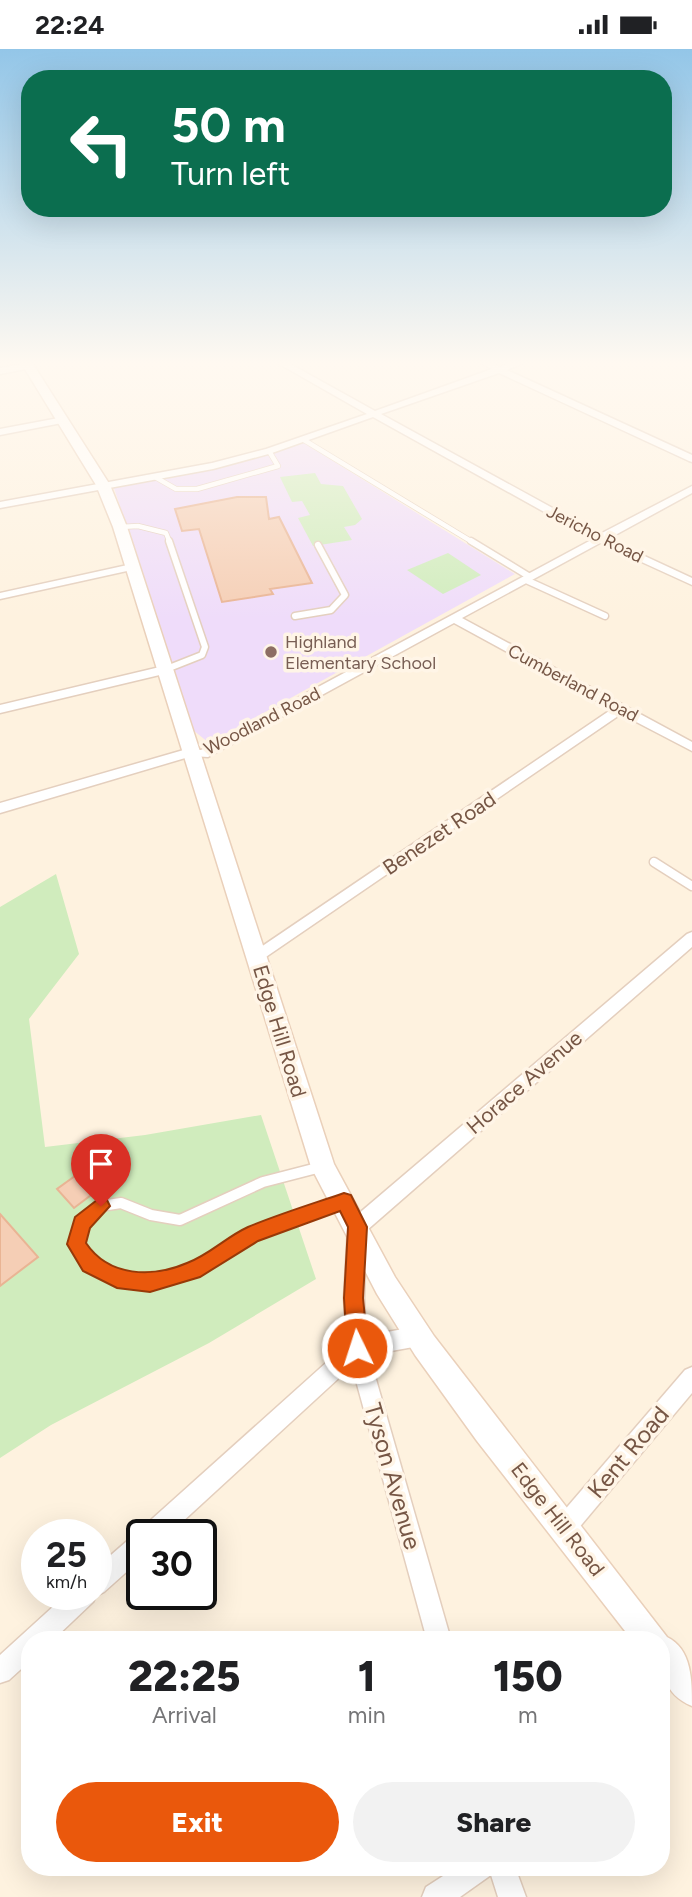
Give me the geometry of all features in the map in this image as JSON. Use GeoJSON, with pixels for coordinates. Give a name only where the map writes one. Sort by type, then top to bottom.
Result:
{"type":"FeatureCollection","features":[{"type":"Feature","properties":{"kind":"street","name":"Edge Hill Road"},"geometry":{"type":"LineString","coordinates":[[80,447],[103,485],[120,527],[323,1167],[344,1201],[395,1300],[419,1336],[645,1631]]}},
{"type":"Feature","properties":{"kind":"street"},"geometry":{"type":"LineString","coordinates":[[0,505],[155,477],[281,447]]}},
{"type":"Feature","properties":{"kind":"street","name":"Jericho Road"},"geometry":{"type":"LineString","coordinates":[[434,447],[600,539],[692,582]]}},
{"type":"Feature","properties":{"kind":"street"},"geometry":{"type":"LineString","coordinates":[[666,447],[692,459]]}},
{"type":"Feature","properties":{"kind":"street","name":"Woodland Road"},"geometry":{"type":"LineString","coordinates":[[0,808],[192,752],[203,754],[692,489]]}},
{"type":"Feature","properties":{"kind":"street"},"geometry":{"type":"LineString","coordinates":[[0,596],[132,567]]}},
{"type":"Feature","properties":{"kind":"street","name":"Cumberland Road"},"geometry":{"type":"LineString","coordinates":[[455,619],[692,747]]}},
{"type":"Feature","properties":{"kind":"street"},"geometry":{"type":"LineString","coordinates":[[0,709],[164,670]]}},
{"type":"Feature","properties":{"kind":"street","name":"Benezet Road"},"geometry":{"type":"LineString","coordinates":[[257,957],[620,709]]}},
{"type":"Feature","properties":{"kind":"street","name":"Horace Avenue"},"geometry":{"type":"LineString","coordinates":[[357,1227],[692,938]]}},
{"type":"Feature","properties":{"kind":"street","name":"Tyson Avenue"},"geometry":{"type":"LineString","coordinates":[[357,1227],[354,1298],[357,1348],[436,1631]]}},
{"type":"Feature","properties":{"kind":"street"},"geometry":{"type":"LineString","coordinates":[[169,1519],[357,1348],[419,1336]]}},
{"type":"Feature","properties":{"kind":"street","name":"Kent Road"},"geometry":{"type":"LineString","coordinates":[[564,1528],[692,1377]]}},
{"type":"Feature","properties":{"kind":"street"},"geometry":{"type":"LineString","coordinates":[[112,1570],[126,1557]]}},
{"type":"Feature","properties":{"kind":"street"},"geometry":{"type":"LineString","coordinates":[[45,1631],[68,1610]]}},
{"type":"Feature","properties":{"kind":"street"},"geometry":{"type":"LineString","coordinates":[[0,1671],[21,1652]]}},
{"type":"Feature","properties":{"kind":"street"},"geometry":{"type":"LineString","coordinates":[[670,1661],[692,1690]]}},
{"type":"Feature","properties":{"kind":"street"},"geometry":{"type":"LineString","coordinates":[[436,1897],[468,1876]]}},
{"type":"Feature","properties":{"kind":"street"},"geometry":{"type":"LineString","coordinates":[[505,1876],[512,1897]]}},
{"type":"Feature","properties":{"kind":"lane"},"geometry":{"type":"LineString","coordinates":[[316,447],[528,578],[605,616]]}},
{"type":"Feature","properties":{"kind":"lane"},"geometry":{"type":"LineString","coordinates":[[269,451],[282,475]]}},
{"type":"Feature","properties":{"kind":"lane"},"geometry":{"type":"LineString","coordinates":[[155,477],[176,489],[197,489],[278,466]]}},
{"type":"Feature","properties":{"kind":"lane"},"geometry":{"type":"LineString","coordinates":[[120,527],[138,526],[166,533],[205,647],[202,655],[164,670]]}},
{"type":"Feature","properties":{"kind":"lane"},"geometry":{"type":"LineString","coordinates":[[295,616],[333,610],[342,603],[345,596],[318,545]]}},
{"type":"Feature","properties":{"kind":"lane"},"geometry":{"type":"LineString","coordinates":[[654,862],[692,886]]}},
{"type":"Feature","properties":{"kind":"lane"},"geometry":{"type":"LineString","coordinates":[[323,1167],[263,1182],[180,1220],[151,1215],[121,1203],[101,1206],[82,1223],[76,1244],[90,1265],[117,1278],[150,1283],[193,1271],[252,1234],[344,1201]]}},
{"type":"Feature","properties":{"kind":"shaded area","name":"Highland Elementary School"},"geometry":{"type":"Polygon","coordinates":[[[289,447],[311,447],[515,574],[209,743],[193,730],[114,488],[215,468],[289,447]]]}},
{"type":"Feature","properties":{"kind":"green space"},"geometry":{"type":"Polygon","coordinates":[[[315,473],[321,484],[343,486],[362,519],[355,525],[344,527],[352,540],[313,546],[298,518],[310,515],[302,501],[292,502],[280,477],[315,473]]]}},
{"type":"Feature","properties":{"kind":"green space"},"geometry":{"type":"Polygon","coordinates":[[[448,553],[481,575],[443,594],[407,570],[448,553]]]}},
{"type":"Feature","properties":{"kind":"green space"},"geometry":{"type":"Polygon","coordinates":[[[56,874],[79,954],[29,1019],[45,1147],[145,1135],[261,1115],[316,1279],[209,1343],[51,1425],[0,1458],[0,907],[56,874]]]}},
{"type":"Feature","properties":{"kind":"building"},"geometry":{"type":"Polygon","coordinates":[[[237,497],[266,497],[269,519],[279,517],[312,583],[270,589],[273,594],[222,602],[199,529],[182,531],[175,509],[237,497]]]}},
{"type":"Feature","properties":{"kind":"building"},"geometry":{"type":"Polygon","coordinates":[[[79,1173],[95,1192],[74,1208],[57,1189],[79,1173]]]}},
{"type":"Feature","properties":{"kind":"building"},"geometry":{"type":"Polygon","coordinates":[[[0,1214],[38,1257],[0,1286],[0,1214]]]}},
{"type":"Feature","properties":{"kind":"place","name":"Highland Elementary School"},"geometry":{"type":"Point","coordinates":[271,652]}},
{"type":"Feature","properties":{"kind":"route"},"geometry":{"type":"LineString","coordinates":[[101,1206],[82,1223],[76,1244],[90,1265],[117,1278],[150,1283],[193,1271],[252,1234],[344,1201],[357,1227],[354,1298],[357,1348]]}}]}
